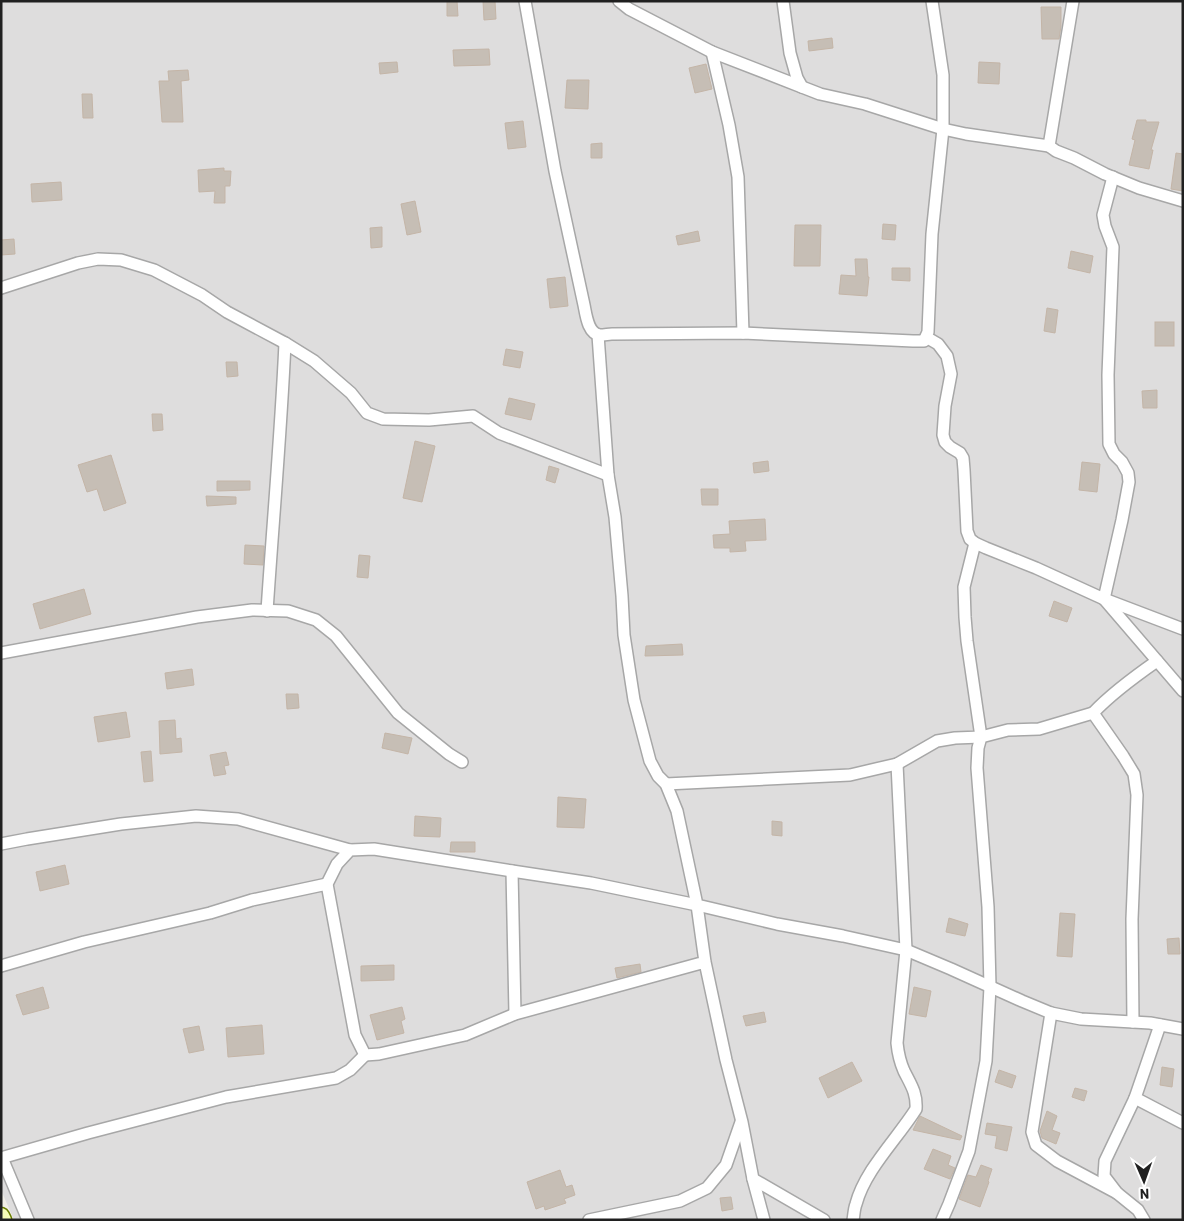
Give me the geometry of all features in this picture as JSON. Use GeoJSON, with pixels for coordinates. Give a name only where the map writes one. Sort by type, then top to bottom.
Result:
{"type":"FeatureCollection","features":[{"type":"Feature","properties":{"kind":"street"},"geometry":{"type":"LineString","coordinates":[[525,1],[555,171],[580,286],[590,326],[594,333],[598,335],[742,333],[913,341],[924,341],[928,332],[932,234],[944,129],[943,75],[932,1]]}},
{"type":"Feature","properties":{"kind":"street"},"geometry":{"type":"LineString","coordinates":[[619,1],[629,10],[712,52],[820,94],[865,104],[966,134],[1049,146],[1056,151],[1139,188],[1183,201]]}},
{"type":"Feature","properties":{"kind":"street"},"geometry":{"type":"LineString","coordinates":[[783,1],[790,53],[797,78],[802,87]]}},
{"type":"Feature","properties":{"kind":"street"},"geometry":{"type":"LineString","coordinates":[[1049,146],[1073,1]]}},
{"type":"Feature","properties":{"kind":"street"},"geometry":{"type":"LineString","coordinates":[[712,52],[729,125],[738,177],[742,333]]}},
{"type":"Feature","properties":{"kind":"street"},"geometry":{"type":"LineString","coordinates":[[1104,599],[1129,482],[1128,473],[1109,444],[1108,375],[1113,247],[1103,215],[1113,177]]}},
{"type":"Feature","properties":{"kind":"street"},"geometry":{"type":"LineString","coordinates":[[1,288],[78,263],[98,259],[121,260],[154,270],[202,295],[249,325],[285,343],[314,361],[351,393],[367,413],[383,419],[429,420],[473,416],[499,433],[608,475]]}},
{"type":"Feature","properties":{"kind":"street"},"geometry":{"type":"LineString","coordinates":[[598,335],[608,475],[615,517],[624,635],[634,700],[650,761],[658,776],[666,784],[677,811],[697,905],[705,962],[726,1060],[742,1122],[753,1179],[764,1220]]}},
{"type":"Feature","properties":{"kind":"street"},"geometry":{"type":"LineString","coordinates":[[926,337],[938,344],[947,356],[951,374],[945,406],[943,435],[945,442],[960,453],[963,458],[967,530],[970,539],[974,543],[1036,568],[1104,599],[1183,629]]}},
{"type":"Feature","properties":{"kind":"street"},"geometry":{"type":"LineString","coordinates":[[267,610],[285,343]]}},
{"type":"Feature","properties":{"kind":"street"},"geometry":{"type":"LineString","coordinates":[[942,1220],[969,1151],[979,1104],[986,1061],[990,987],[988,907],[977,768],[978,748],[982,737],[968,641],[964,597],[964,587],[974,543]]}},
{"type":"Feature","properties":{"kind":"street"},"geometry":{"type":"LineString","coordinates":[[1104,599],[1183,692]]}},
{"type":"Feature","properties":{"kind":"street"},"geometry":{"type":"LineString","coordinates":[[1,653],[196,617],[252,610],[288,611],[316,620],[336,636],[398,713],[449,754],[462,762]]}},
{"type":"Feature","properties":{"kind":"street"},"geometry":{"type":"LineString","coordinates":[[666,784],[850,775],[897,764],[937,741],[982,737],[1008,730],[1038,729],[1093,713],[1117,690],[1157,661]]}},
{"type":"Feature","properties":{"kind":"street"},"geometry":{"type":"LineString","coordinates":[[1093,713],[1134,774],[1136,784],[1132,918],[1133,1022]]}},
{"type":"Feature","properties":{"kind":"street"},"geometry":{"type":"LineString","coordinates":[[853,1220],[862,1188],[916,1109],[916,1099],[904,1070],[897,1043],[906,950],[897,764]]}},
{"type":"Feature","properties":{"kind":"street"},"geometry":{"type":"LineString","coordinates":[[1,844],[121,824],[196,816],[238,819],[350,850],[374,849],[512,872],[591,882],[777,924],[843,936],[906,950],[1051,1013],[1081,1019],[1133,1022],[1183,1029]]}},
{"type":"Feature","properties":{"kind":"street"},"geometry":{"type":"LineString","coordinates":[[350,850],[337,864],[327,884],[354,1035],[365,1055]]}},
{"type":"Feature","properties":{"kind":"street"},"geometry":{"type":"LineString","coordinates":[[512,872],[515,1014]]}},
{"type":"Feature","properties":{"kind":"street"},"geometry":{"type":"LineString","coordinates":[[1,966],[84,942],[210,913],[252,900],[327,884]]}},
{"type":"Feature","properties":{"kind":"street"},"geometry":{"type":"LineString","coordinates":[[28,1220],[2,1158],[88,1133],[226,1098],[336,1078],[350,1070],[365,1055],[379,1054],[465,1035],[515,1014],[705,962]]}},
{"type":"Feature","properties":{"kind":"street"},"geometry":{"type":"LineString","coordinates":[[1051,1013],[1032,1132],[1036,1145],[1057,1161],[1117,1193],[1138,1210],[1144,1220]]}},
{"type":"Feature","properties":{"kind":"street"},"geometry":{"type":"LineString","coordinates":[[1117,1193],[1104,1176],[1106,1161],[1135,1098],[1160,1025]]}},
{"type":"Feature","properties":{"kind":"street"},"geometry":{"type":"LineString","coordinates":[[1135,1098],[1183,1123]]}},
{"type":"Feature","properties":{"kind":"street"},"geometry":{"type":"LineString","coordinates":[[589,1220],[680,1201],[707,1188],[726,1165],[742,1122]]}},
{"type":"Feature","properties":{"kind":"street"},"geometry":{"type":"LineString","coordinates":[[753,1179],[824,1220]]}},
{"type":"Feature","properties":{"kind":"shaded area"},"geometry":{"type":"Polygon","coordinates":[[[1,1],[1183,1],[1183,1220],[14,1220],[1,1190],[1,1]]]}},
{"type":"Feature","properties":{"kind":"building"},"geometry":{"type":"Polygon","coordinates":[[[447,1],[457,1],[458,16],[447,16],[447,1]]]}},
{"type":"Feature","properties":{"kind":"building"},"geometry":{"type":"Polygon","coordinates":[[[483,1],[495,1],[496,19],[484,20],[483,1]]]}},
{"type":"Feature","properties":{"kind":"building"},"geometry":{"type":"Polygon","coordinates":[[[1041,7],[1061,7],[1059,39],[1042,39],[1041,7]]]}},
{"type":"Feature","properties":{"kind":"building"},"geometry":{"type":"Polygon","coordinates":[[[832,38],[833,48],[809,51],[808,41],[832,38]]]}},
{"type":"Feature","properties":{"kind":"building"},"geometry":{"type":"Polygon","coordinates":[[[489,49],[490,65],[454,66],[453,50],[489,49]]]}},
{"type":"Feature","properties":{"kind":"building"},"geometry":{"type":"Polygon","coordinates":[[[397,62],[398,72],[380,74],[379,63],[397,62]]]}},
{"type":"Feature","properties":{"kind":"building"},"geometry":{"type":"Polygon","coordinates":[[[979,62],[1000,63],[999,84],[978,83],[979,62]]]}},
{"type":"Feature","properties":{"kind":"building"},"geometry":{"type":"Polygon","coordinates":[[[706,64],[712,89],[695,93],[689,68],[706,64]]]}},
{"type":"Feature","properties":{"kind":"building"},"geometry":{"type":"Polygon","coordinates":[[[188,70],[189,80],[181,81],[183,122],[162,122],[159,81],[169,81],[168,71],[188,70]]]}},
{"type":"Feature","properties":{"kind":"building"},"geometry":{"type":"Polygon","coordinates":[[[567,80],[589,80],[588,109],[565,108],[567,80]]]}},
{"type":"Feature","properties":{"kind":"building"},"geometry":{"type":"Polygon","coordinates":[[[82,94],[92,94],[93,118],[83,118],[82,94]]]}},
{"type":"Feature","properties":{"kind":"building"},"geometry":{"type":"Polygon","coordinates":[[[1137,120],[1159,122],[1151,150],[1153,150],[1149,169],[1129,165],[1135,140],[1132,139],[1137,120]]]}},
{"type":"Feature","properties":{"kind":"building"},"geometry":{"type":"Polygon","coordinates":[[[523,121],[526,147],[508,149],[505,123],[523,121]]]}},
{"type":"Feature","properties":{"kind":"building"},"geometry":{"type":"Polygon","coordinates":[[[602,143],[602,158],[591,158],[591,144],[602,143]]]}},
{"type":"Feature","properties":{"kind":"building"},"geometry":{"type":"Polygon","coordinates":[[[1176,153],[1183,154],[1183,191],[1171,189],[1176,153]]]}},
{"type":"Feature","properties":{"kind":"building"},"geometry":{"type":"Polygon","coordinates":[[[224,168],[224,171],[231,171],[230,186],[225,186],[225,203],[214,203],[215,191],[199,192],[198,170],[224,168]]]}},
{"type":"Feature","properties":{"kind":"building"},"geometry":{"type":"Polygon","coordinates":[[[61,182],[62,200],[32,202],[31,184],[61,182]]]}},
{"type":"Feature","properties":{"kind":"building"},"geometry":{"type":"Polygon","coordinates":[[[415,201],[421,232],[407,235],[401,204],[415,201]]]}},
{"type":"Feature","properties":{"kind":"building"},"geometry":{"type":"Polygon","coordinates":[[[883,224],[896,225],[895,240],[882,239],[883,224]]]}},
{"type":"Feature","properties":{"kind":"building"},"geometry":{"type":"Polygon","coordinates":[[[795,225],[821,225],[820,266],[794,266],[795,225]]]}},
{"type":"Feature","properties":{"kind":"building"},"geometry":{"type":"Polygon","coordinates":[[[382,227],[382,247],[371,248],[370,228],[382,227]]]}},
{"type":"Feature","properties":{"kind":"building"},"geometry":{"type":"Polygon","coordinates":[[[698,231],[700,241],[678,245],[676,236],[698,231]]]}},
{"type":"Feature","properties":{"kind":"building"},"geometry":{"type":"Polygon","coordinates":[[[14,239],[15,254],[1,255],[1,240],[14,239]]]}},
{"type":"Feature","properties":{"kind":"building"},"geometry":{"type":"Polygon","coordinates":[[[1071,251],[1093,256],[1090,273],[1068,268],[1071,251]]]}},
{"type":"Feature","properties":{"kind":"building"},"geometry":{"type":"Polygon","coordinates":[[[855,259],[867,259],[869,277],[867,296],[839,294],[841,275],[856,276],[855,259]]]}},
{"type":"Feature","properties":{"kind":"building"},"geometry":{"type":"Polygon","coordinates":[[[892,268],[910,268],[910,281],[892,280],[892,268]]]}},
{"type":"Feature","properties":{"kind":"building"},"geometry":{"type":"Polygon","coordinates":[[[565,277],[568,306],[550,308],[547,279],[565,277]]]}},
{"type":"Feature","properties":{"kind":"building"},"geometry":{"type":"Polygon","coordinates":[[[1047,308],[1058,310],[1055,333],[1044,331],[1047,308]]]}},
{"type":"Feature","properties":{"kind":"building"},"geometry":{"type":"Polygon","coordinates":[[[1155,322],[1174,322],[1174,346],[1155,346],[1155,322]]]}},
{"type":"Feature","properties":{"kind":"building"},"geometry":{"type":"Polygon","coordinates":[[[506,349],[523,352],[520,368],[503,365],[506,349]]]}},
{"type":"Feature","properties":{"kind":"building"},"geometry":{"type":"Polygon","coordinates":[[[226,362],[237,362],[238,376],[227,377],[226,362]]]}},
{"type":"Feature","properties":{"kind":"building"},"geometry":{"type":"Polygon","coordinates":[[[1157,390],[1157,408],[1143,408],[1142,391],[1157,390]]]}},
{"type":"Feature","properties":{"kind":"building"},"geometry":{"type":"Polygon","coordinates":[[[509,398],[535,404],[531,420],[505,414],[509,398]]]}},
{"type":"Feature","properties":{"kind":"building"},"geometry":{"type":"Polygon","coordinates":[[[152,414],[162,414],[163,430],[153,431],[152,414]]]}},
{"type":"Feature","properties":{"kind":"building"},"geometry":{"type":"Polygon","coordinates":[[[415,441],[435,446],[422,502],[403,498],[415,441]]]}},
{"type":"Feature","properties":{"kind":"building"},"geometry":{"type":"Polygon","coordinates":[[[111,455],[126,503],[104,511],[97,489],[87,492],[78,465],[111,455]]]}},
{"type":"Feature","properties":{"kind":"building"},"geometry":{"type":"Polygon","coordinates":[[[768,461],[769,471],[754,473],[753,463],[768,461]]]}},
{"type":"Feature","properties":{"kind":"building"},"geometry":{"type":"Polygon","coordinates":[[[1082,462],[1100,464],[1097,492],[1079,490],[1082,462]]]}},
{"type":"Feature","properties":{"kind":"building"},"geometry":{"type":"Polygon","coordinates":[[[549,466],[559,469],[555,483],[546,480],[549,466]]]}},
{"type":"Feature","properties":{"kind":"building"},"geometry":{"type":"Polygon","coordinates":[[[217,481],[250,481],[250,490],[217,491],[217,481]]]}},
{"type":"Feature","properties":{"kind":"building"},"geometry":{"type":"Polygon","coordinates":[[[701,489],[718,489],[718,505],[702,505],[701,489]]]}},
{"type":"Feature","properties":{"kind":"building"},"geometry":{"type":"Polygon","coordinates":[[[206,496],[236,497],[236,504],[207,506],[206,496]]]}},
{"type":"Feature","properties":{"kind":"building"},"geometry":{"type":"Polygon","coordinates":[[[765,519],[766,540],[745,541],[746,551],[730,552],[730,548],[714,548],[713,535],[730,534],[729,521],[765,519]]]}},
{"type":"Feature","properties":{"kind":"building"},"geometry":{"type":"Polygon","coordinates":[[[245,545],[264,546],[263,565],[244,564],[245,545]]]}},
{"type":"Feature","properties":{"kind":"building"},"geometry":{"type":"Polygon","coordinates":[[[359,555],[370,556],[368,578],[357,577],[359,555]]]}},
{"type":"Feature","properties":{"kind":"building"},"geometry":{"type":"Polygon","coordinates":[[[84,589],[91,614],[40,629],[33,604],[84,589]]]}},
{"type":"Feature","properties":{"kind":"building"},"geometry":{"type":"Polygon","coordinates":[[[1054,601],[1072,608],[1067,622],[1049,616],[1054,601]]]}},
{"type":"Feature","properties":{"kind":"building"},"geometry":{"type":"Polygon","coordinates":[[[682,644],[683,655],[645,656],[646,646],[682,644]]]}},
{"type":"Feature","properties":{"kind":"building"},"geometry":{"type":"Polygon","coordinates":[[[192,669],[194,685],[167,689],[165,673],[192,669]]]}},
{"type":"Feature","properties":{"kind":"building"},"geometry":{"type":"Polygon","coordinates":[[[286,694],[298,694],[299,708],[287,709],[286,694]]]}},
{"type":"Feature","properties":{"kind":"building"},"geometry":{"type":"Polygon","coordinates":[[[126,712],[130,737],[98,742],[94,717],[126,712]]]}},
{"type":"Feature","properties":{"kind":"building"},"geometry":{"type":"Polygon","coordinates":[[[175,720],[176,739],[181,738],[182,752],[160,754],[159,721],[175,720]]]}},
{"type":"Feature","properties":{"kind":"building"},"geometry":{"type":"Polygon","coordinates":[[[385,733],[412,738],[408,754],[382,748],[385,733]]]}},
{"type":"Feature","properties":{"kind":"building"},"geometry":{"type":"Polygon","coordinates":[[[151,751],[153,781],[144,782],[141,752],[151,751]]]}},
{"type":"Feature","properties":{"kind":"building"},"geometry":{"type":"Polygon","coordinates":[[[226,752],[229,765],[224,766],[226,774],[214,776],[210,755],[226,752]]]}},
{"type":"Feature","properties":{"kind":"building"},"geometry":{"type":"Polygon","coordinates":[[[558,797],[586,799],[584,828],[557,827],[558,797]]]}},
{"type":"Feature","properties":{"kind":"building"},"geometry":{"type":"Polygon","coordinates":[[[415,816],[441,818],[440,837],[414,836],[415,816]]]}},
{"type":"Feature","properties":{"kind":"building"},"geometry":{"type":"Polygon","coordinates":[[[772,821],[782,822],[782,836],[772,835],[772,821]]]}},
{"type":"Feature","properties":{"kind":"building"},"geometry":{"type":"Polygon","coordinates":[[[451,842],[475,842],[475,852],[450,852],[451,842]]]}},
{"type":"Feature","properties":{"kind":"building"},"geometry":{"type":"Polygon","coordinates":[[[65,865],[69,884],[40,891],[36,872],[65,865]]]}},
{"type":"Feature","properties":{"kind":"building"},"geometry":{"type":"Polygon","coordinates":[[[1060,913],[1075,914],[1072,957],[1057,956],[1060,913]]]}},
{"type":"Feature","properties":{"kind":"building"},"geometry":{"type":"Polygon","coordinates":[[[949,918],[968,924],[965,936],[946,932],[949,918]]]}},
{"type":"Feature","properties":{"kind":"building"},"geometry":{"type":"Polygon","coordinates":[[[1179,938],[1180,954],[1168,954],[1167,939],[1179,938]]]}},
{"type":"Feature","properties":{"kind":"building"},"geometry":{"type":"Polygon","coordinates":[[[640,964],[641,972],[617,978],[615,968],[640,964]]]}},
{"type":"Feature","properties":{"kind":"building"},"geometry":{"type":"Polygon","coordinates":[[[394,965],[394,980],[361,981],[361,966],[394,965]]]}},
{"type":"Feature","properties":{"kind":"building"},"geometry":{"type":"Polygon","coordinates":[[[43,987],[49,1008],[23,1015],[16,995],[43,987]]]}},
{"type":"Feature","properties":{"kind":"building"},"geometry":{"type":"Polygon","coordinates":[[[914,987],[931,991],[926,1017],[909,1014],[914,987]]]}},
{"type":"Feature","properties":{"kind":"building"},"geometry":{"type":"Polygon","coordinates":[[[402,1007],[405,1019],[401,1021],[404,1033],[377,1040],[370,1015],[402,1007]]]}},
{"type":"Feature","properties":{"kind":"building"},"geometry":{"type":"Polygon","coordinates":[[[764,1012],[766,1022],[746,1026],[743,1016],[764,1012]]]}},
{"type":"Feature","properties":{"kind":"building"},"geometry":{"type":"Polygon","coordinates":[[[262,1025],[264,1054],[228,1057],[226,1028],[262,1025]]]}},
{"type":"Feature","properties":{"kind":"building"},"geometry":{"type":"Polygon","coordinates":[[[199,1026],[204,1050],[189,1053],[183,1029],[199,1026]]]}},
{"type":"Feature","properties":{"kind":"building"},"geometry":{"type":"Polygon","coordinates":[[[852,1062],[862,1081],[828,1098],[819,1078],[852,1062]]]}},
{"type":"Feature","properties":{"kind":"building"},"geometry":{"type":"Polygon","coordinates":[[[1162,1067],[1174,1069],[1172,1087],[1160,1085],[1162,1067]]]}},
{"type":"Feature","properties":{"kind":"building"},"geometry":{"type":"Polygon","coordinates":[[[999,1070],[1016,1076],[1012,1088],[995,1082],[999,1070]]]}},
{"type":"Feature","properties":{"kind":"building"},"geometry":{"type":"Polygon","coordinates":[[[1075,1088],[1087,1091],[1084,1101],[1072,1097],[1075,1088]]]}},
{"type":"Feature","properties":{"kind":"building"},"geometry":{"type":"Polygon","coordinates":[[[1047,1111],[1057,1116],[1052,1130],[1060,1133],[1056,1144],[1042,1138],[1040,1131],[1047,1111]]]}},
{"type":"Feature","properties":{"kind":"building"},"geometry":{"type":"Polygon","coordinates":[[[920,1116],[962,1136],[960,1140],[913,1130],[920,1116]]]}},
{"type":"Feature","properties":{"kind":"building"},"geometry":{"type":"Polygon","coordinates":[[[987,1123],[1012,1127],[1007,1151],[995,1148],[997,1136],[985,1134],[987,1123]]]}},
{"type":"Feature","properties":{"kind":"building"},"geometry":{"type":"Polygon","coordinates":[[[933,1149],[951,1156],[948,1165],[955,1168],[950,1179],[924,1169],[933,1149]]]}},
{"type":"Feature","properties":{"kind":"building"},"geometry":{"type":"Polygon","coordinates":[[[981,1165],[992,1169],[980,1207],[959,1199],[968,1175],[976,1177],[981,1165]]]}},
{"type":"Feature","properties":{"kind":"building"},"geometry":{"type":"Polygon","coordinates":[[[560,1170],[566,1187],[572,1185],[575,1195],[564,1199],[566,1203],[545,1210],[544,1206],[536,1209],[527,1182],[560,1170]]]}},
{"type":"Feature","properties":{"kind":"building"},"geometry":{"type":"Polygon","coordinates":[[[731,1197],[733,1209],[722,1211],[720,1198],[731,1197]]]}}]}
